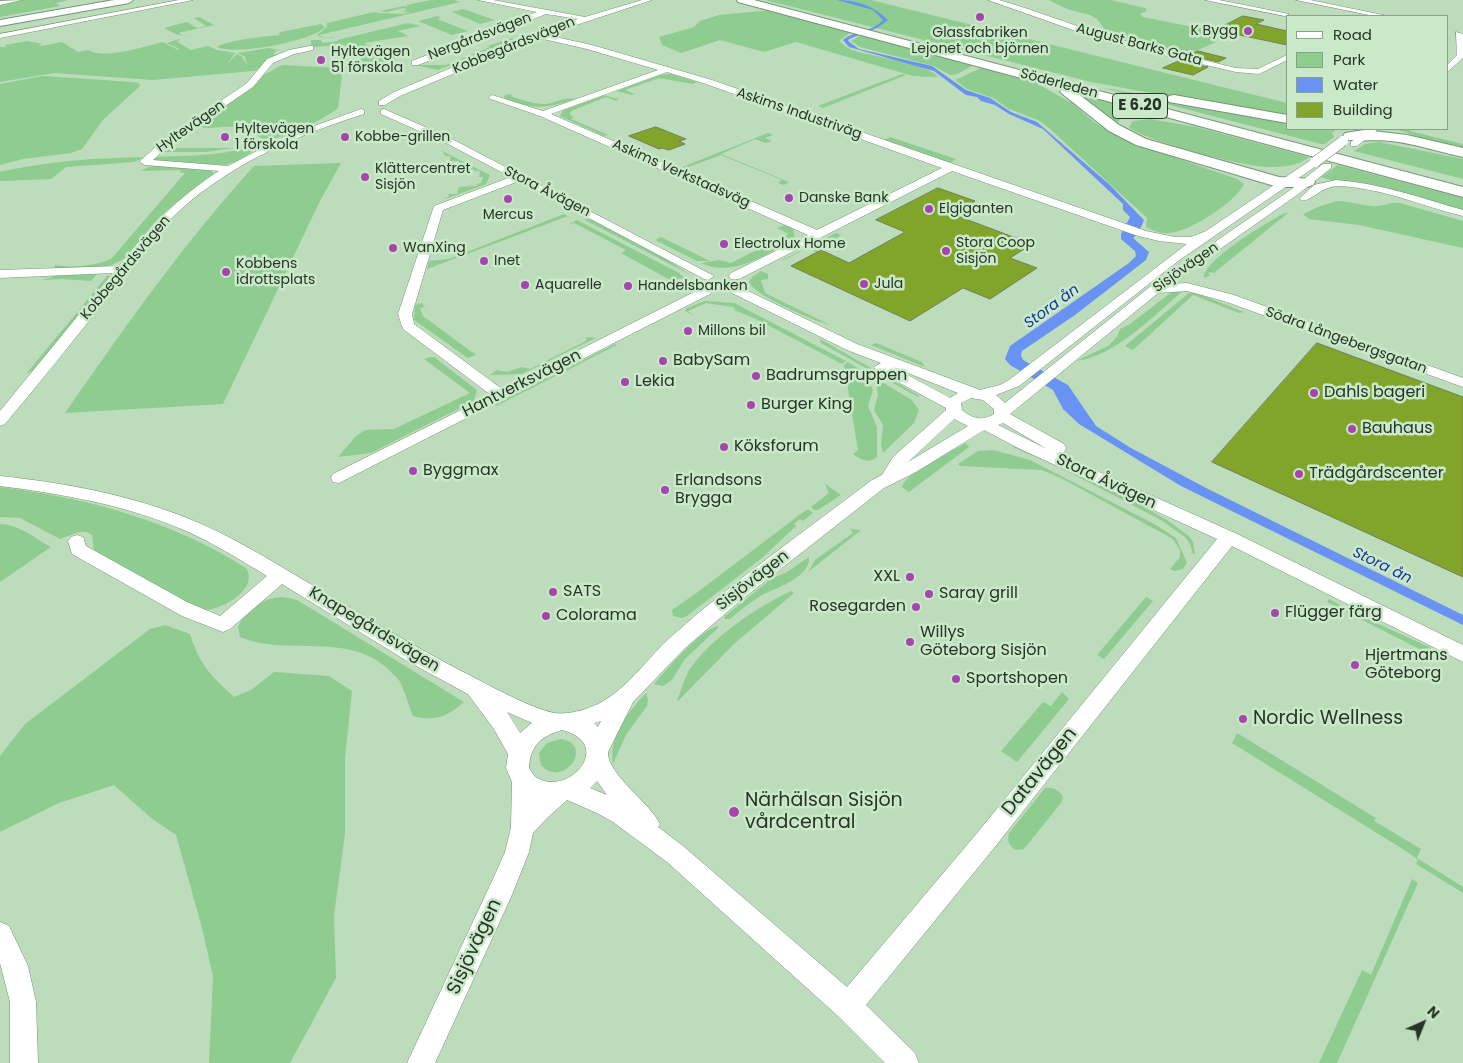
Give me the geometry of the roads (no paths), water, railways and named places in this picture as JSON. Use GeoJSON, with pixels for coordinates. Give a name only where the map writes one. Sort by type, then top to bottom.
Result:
{"type":"FeatureCollection","features":[{"type":"Feature","properties":{"kind":"highway","name":"Söderleden"},"geometry":{"type":"LineString","coordinates":[[742,0],[865,30]]}},
{"type":"Feature","properties":{"kind":"highway","name":"Söderleden"},"geometry":{"type":"LineString","coordinates":[[758,0],[1008,68],[1463,184]]}},
{"type":"Feature","properties":{"kind":"highway","name":"Söderleden"},"geometry":{"type":"LineString","coordinates":[[1008,68],[1463,192]]}},
{"type":"Feature","properties":{"kind":"highway"},"geometry":{"type":"LineString","coordinates":[[1008,68],[1135,93],[1286,119]]}},
{"type":"Feature","properties":{"kind":"highway"},"geometry":{"type":"LineString","coordinates":[[1008,68],[1063,91],[1082,102],[1108,124],[1131,138],[1283,183],[1308,172]]}},
{"type":"Feature","properties":{"kind":"highway"},"geometry":{"type":"LineString","coordinates":[[1245,134],[1147,117],[1129,119],[1124,122],[1123,126],[1130,133],[1151,141],[1239,165],[1275,171],[1308,172]]}},
{"type":"Feature","properties":{"kind":"highway"},"geometry":{"type":"LineString","coordinates":[[1360,135],[1399,138],[1463,152]]}},
{"type":"Feature","properties":{"kind":"highway"},"geometry":{"type":"LineString","coordinates":[[1360,135],[1373,141],[1393,142],[1463,157]]}},
{"type":"Feature","properties":{"kind":"highway"},"geometry":{"type":"LineString","coordinates":[[1217,165],[1255,180],[1264,188],[1265,197]]}},
{"type":"Feature","properties":{"kind":"main road"},"geometry":{"type":"LineString","coordinates":[[0,22],[118,0]]}},
{"type":"Feature","properties":{"kind":"main road"},"geometry":{"type":"LineString","coordinates":[[0,22],[129,0]]}},
{"type":"Feature","properties":{"kind":"street"},"geometry":{"type":"LineString","coordinates":[[0,3],[18,0]]}},
{"type":"Feature","properties":{"kind":"street"},"geometry":{"type":"LineString","coordinates":[[0,36],[190,0]]}},
{"type":"Feature","properties":{"kind":"street"},"geometry":{"type":"LineString","coordinates":[[481,0],[583,18]]}},
{"type":"Feature","properties":{"kind":"street","name":"Kobbegårdsvägen"},"geometry":{"type":"LineString","coordinates":[[0,421],[158,227],[174,210],[209,183],[259,154],[318,126],[361,112],[371,114],[377,106],[397,94],[537,35],[583,18],[649,0]]}},
{"type":"Feature","properties":{"kind":"street","name":"August Barks Gata"},"geometry":{"type":"LineString","coordinates":[[991,0],[1023,9],[1110,40],[1236,70],[1259,72],[1286,58]]}},
{"type":"Feature","properties":{"kind":"street"},"geometry":{"type":"LineString","coordinates":[[1208,0],[1292,8],[1348,9],[1386,15]]}},
{"type":"Feature","properties":{"kind":"street"},"geometry":{"type":"LineString","coordinates":[[1348,9],[1379,15]]}},
{"type":"Feature","properties":{"kind":"street","name":"Nergårdsvägen"},"geometry":{"type":"LineString","coordinates":[[415,62],[546,11]]}},
{"type":"Feature","properties":{"kind":"street"},"geometry":{"type":"LineString","coordinates":[[1448,69],[1461,55],[1462,50],[1458,31]]}},
{"type":"Feature","properties":{"kind":"street","name":"Askims Industriväg"},"geometry":{"type":"LineString","coordinates":[[537,35],[589,47],[716,85],[1186,251],[1211,251]]}},
{"type":"Feature","properties":{"kind":"street","name":"Hyltevägen"},"geometry":{"type":"LineString","coordinates":[[232,169],[145,162],[168,141],[250,85],[270,61],[292,52],[310,48]]}},
{"type":"Feature","properties":{"kind":"street"},"geometry":{"type":"LineString","coordinates":[[543,114],[665,70]]}},
{"type":"Feature","properties":{"kind":"street","name":"Askims Verkstadsväg"},"geometry":{"type":"LineString","coordinates":[[492,98],[543,114],[818,235]]}},
{"type":"Feature","properties":{"kind":"street","name":"Kobbegårdsvägen"},"geometry":{"type":"LineString","coordinates":[[361,112],[360,108],[377,106]]}},
{"type":"Feature","properties":{"kind":"street","name":"Stora Åvägen"},"geometry":{"type":"LineString","coordinates":[[377,106],[447,140],[518,178],[722,275]]}},
{"type":"Feature","properties":{"kind":"street","name":"Sisjövägen"},"geometry":{"type":"LineString","coordinates":[[1002,414],[1155,289],[1262,214],[1308,172],[1360,135]]}},
{"type":"Feature","properties":{"kind":"street","name":"Sisjövägen"},"geometry":{"type":"LineString","coordinates":[[1308,172],[1327,166],[1360,135]]}},
{"type":"Feature","properties":{"kind":"street"},"geometry":{"type":"LineString","coordinates":[[722,275],[741,282],[739,288],[721,292],[701,284],[701,281],[722,275],[818,235],[952,168]]}},
{"type":"Feature","properties":{"kind":"street"},"geometry":{"type":"LineString","coordinates":[[501,395],[408,326],[405,321],[405,314],[438,208],[518,178]]}},
{"type":"Feature","properties":{"kind":"street"},"geometry":{"type":"LineString","coordinates":[[1262,214],[1294,205],[1322,185],[1344,182],[1370,187],[1463,213]]}},
{"type":"Feature","properties":{"kind":"street","name":"Sisjövägen"},"geometry":{"type":"LineString","coordinates":[[977,395],[1005,388],[1025,375],[1186,251],[1283,183]]}},
{"type":"Feature","properties":{"kind":"street","name":"Askims Industriväg"},"geometry":{"type":"LineString","coordinates":[[1144,235],[1163,239],[1192,240],[1212,233]]}},
{"type":"Feature","properties":{"kind":"street","name":"Södra Långebergsgatan"},"geometry":{"type":"LineString","coordinates":[[1191,264],[1199,281],[1229,298]]}},
{"type":"Feature","properties":{"kind":"street"},"geometry":{"type":"LineString","coordinates":[[0,274],[123,269]]}},
{"type":"Feature","properties":{"kind":"street","name":"Södra Långebergsgatan"},"geometry":{"type":"LineString","coordinates":[[1155,289],[1187,287],[1229,298],[1463,384]]}},
{"type":"Feature","properties":{"kind":"street","name":"Stora Åvägen"},"geometry":{"type":"LineString","coordinates":[[721,292],[852,347],[994,400],[1000,406],[1002,414],[1047,442],[1202,520],[1229,537]]}},
{"type":"Feature","properties":{"kind":"street","name":"Hantverksvägen"},"geometry":{"type":"LineString","coordinates":[[339,478],[501,395],[721,292]]}},
{"type":"Feature","properties":{"kind":"street","name":"Stora Åvägen"},"geometry":{"type":"LineString","coordinates":[[852,347],[877,364],[954,408],[965,420],[983,424],[1010,439],[1090,473],[1196,524],[1229,537],[1463,654]]}},
{"type":"Feature","properties":{"kind":"street"},"geometry":{"type":"LineString","coordinates":[[954,408],[960,397],[977,395]]}},
{"type":"Feature","properties":{"kind":"street","name":"Stora Åvägen"},"geometry":{"type":"LineString","coordinates":[[1020,398],[1022,410],[1027,419],[1047,442]]}},
{"type":"Feature","properties":{"kind":"street","name":"Sisjövägen"},"geometry":{"type":"LineString","coordinates":[[890,477],[899,461],[954,408]]}},
{"type":"Feature","properties":{"kind":"street"},"geometry":{"type":"LineString","coordinates":[[983,424],[993,422],[1002,414]]}},
{"type":"Feature","properties":{"kind":"street","name":"Sisjövägen"},"geometry":{"type":"LineString","coordinates":[[421,1063],[517,852],[523,828],[522,778],[518,767],[518,754],[528,736],[540,727],[604,711],[626,696],[678,642],[728,600],[890,477],[910,468],[935,451],[983,424]]}},
{"type":"Feature","properties":{"kind":"street","name":"Knapegårdsvägen"},"geometry":{"type":"LineString","coordinates":[[0,481],[40,485],[121,501],[144,508],[205,533],[281,575],[468,686],[562,722]]}},
{"type":"Feature","properties":{"kind":"street","name":"Datavägen"},"geometry":{"type":"LineString","coordinates":[[848,1006],[986,840],[1229,537]]}},
{"type":"Feature","properties":{"kind":"street"},"geometry":{"type":"LineString","coordinates":[[77,541],[78,549],[211,622],[224,624],[248,601],[281,575]]}},
{"type":"Feature","properties":{"kind":"street","name":"Knapegårdsvägen"},"geometry":{"type":"LineString","coordinates":[[468,686],[485,701],[498,717],[511,736],[518,754]]}},
{"type":"Feature","properties":{"kind":"street","name":"Sisjövägen"},"geometry":{"type":"LineString","coordinates":[[523,828],[539,810],[564,791],[584,780],[592,771],[614,716],[626,696]]}},
{"type":"Feature","properties":{"kind":"street"},"geometry":{"type":"LineString","coordinates":[[562,722],[582,725],[592,733],[603,773],[617,791],[676,854],[848,1006],[905,1063]]}},
{"type":"Feature","properties":{"kind":"street"},"geometry":{"type":"LineString","coordinates":[[522,778],[536,789],[548,792],[564,791],[605,804],[676,854]]}},
{"type":"Feature","properties":{"kind":"street"},"geometry":{"type":"LineString","coordinates":[[0,935],[15,966],[24,1002],[24,1063]]}},
{"type":"Feature","properties":{"kind":"water"},"geometry":{"type":"Polygon","coordinates":[[[837,0],[865,5],[877,11],[888,20],[877,28],[849,39],[848,41],[859,49],[932,66],[966,90],[990,98],[1011,112],[1037,122],[1110,185],[1144,220],[1139,232],[1133,238],[1149,252],[1146,260],[1075,315],[1022,351],[1023,360],[1068,385],[1096,426],[1131,448],[1206,488],[1463,615],[1463,625],[1181,486],[1079,424],[1063,409],[1053,390],[1010,365],[1005,359],[1010,346],[1129,263],[1136,256],[1135,251],[1121,239],[1121,234],[1130,217],[1123,210],[1123,204],[1043,129],[1009,114],[995,105],[981,101],[977,97],[966,95],[934,71],[849,47],[843,40],[853,34],[874,27],[883,20],[873,10],[837,0]]]}},
{"type":"Feature","properties":{"kind":"place","name":"Glassfabriken Lejonet och björnen"},"geometry":{"type":"Point","coordinates":[980,17]}},
{"type":"Feature","properties":{"kind":"place","name":"K Bygg"},"geometry":{"type":"Point","coordinates":[1248,31]}},
{"type":"Feature","properties":{"kind":"place","name":"Hyltevägen 51 förskola"},"geometry":{"type":"Point","coordinates":[321,60]}},
{"type":"Feature","properties":{"kind":"place","name":"Hyltevägen 1 förskola"},"geometry":{"type":"Point","coordinates":[225,137]}},
{"type":"Feature","properties":{"kind":"place","name":"Kobbe-grillen"},"geometry":{"type":"Point","coordinates":[345,137]}},
{"type":"Feature","properties":{"kind":"place","name":"Klättercentret Sisjön"},"geometry":{"type":"Point","coordinates":[365,177]}},
{"type":"Feature","properties":{"kind":"place","name":"Danske Bank"},"geometry":{"type":"Point","coordinates":[789,198]}},
{"type":"Feature","properties":{"kind":"place","name":"Mercus"},"geometry":{"type":"Point","coordinates":[508,199]}},
{"type":"Feature","properties":{"kind":"place","name":"Elgiganten"},"geometry":{"type":"Point","coordinates":[929,209]}},
{"type":"Feature","properties":{"kind":"place","name":"Electrolux Home"},"geometry":{"type":"Point","coordinates":[724,244]}},
{"type":"Feature","properties":{"kind":"place","name":"WanXing"},"geometry":{"type":"Point","coordinates":[393,248]}},
{"type":"Feature","properties":{"kind":"place","name":"Stora Coop Sisjön"},"geometry":{"type":"Point","coordinates":[946,251]}},
{"type":"Feature","properties":{"kind":"place","name":"Inet"},"geometry":{"type":"Point","coordinates":[484,261]}},
{"type":"Feature","properties":{"kind":"place","name":"Kobbens idrottsplats"},"geometry":{"type":"Point","coordinates":[226,272]}},
{"type":"Feature","properties":{"kind":"place","name":"Jula"},"geometry":{"type":"Point","coordinates":[864,284]}},
{"type":"Feature","properties":{"kind":"place","name":"Aquarelle"},"geometry":{"type":"Point","coordinates":[525,285]}},
{"type":"Feature","properties":{"kind":"place","name":"Handelsbanken"},"geometry":{"type":"Point","coordinates":[628,286]}},
{"type":"Feature","properties":{"kind":"place","name":"Millons bil"},"geometry":{"type":"Point","coordinates":[688,331]}},
{"type":"Feature","properties":{"kind":"place","name":"BabySam"},"geometry":{"type":"Point","coordinates":[663,361]}},
{"type":"Feature","properties":{"kind":"place","name":"Badrumsgruppen"},"geometry":{"type":"Point","coordinates":[756,376]}},
{"type":"Feature","properties":{"kind":"place","name":"Lekia"},"geometry":{"type":"Point","coordinates":[625,382]}},
{"type":"Feature","properties":{"kind":"place","name":"Dahls bageri"},"geometry":{"type":"Point","coordinates":[1314,393]}},
{"type":"Feature","properties":{"kind":"place","name":"Burger King"},"geometry":{"type":"Point","coordinates":[751,405]}},
{"type":"Feature","properties":{"kind":"place","name":"Bauhaus"},"geometry":{"type":"Point","coordinates":[1352,429]}},
{"type":"Feature","properties":{"kind":"place","name":"Köksforum"},"geometry":{"type":"Point","coordinates":[724,447]}},
{"type":"Feature","properties":{"kind":"place","name":"Byggmax"},"geometry":{"type":"Point","coordinates":[413,471]}},
{"type":"Feature","properties":{"kind":"place","name":"Trädgårdscenter"},"geometry":{"type":"Point","coordinates":[1299,474]}},
{"type":"Feature","properties":{"kind":"place","name":"Erlandsons Brygga"},"geometry":{"type":"Point","coordinates":[665,490]}},
{"type":"Feature","properties":{"kind":"place","name":"XXL"},"geometry":{"type":"Point","coordinates":[910,577]}},
{"type":"Feature","properties":{"kind":"place","name":"SATS"},"geometry":{"type":"Point","coordinates":[553,592]}},
{"type":"Feature","properties":{"kind":"place","name":"Saray grill"},"geometry":{"type":"Point","coordinates":[929,594]}},
{"type":"Feature","properties":{"kind":"place","name":"Rosegarden"},"geometry":{"type":"Point","coordinates":[916,607]}},
{"type":"Feature","properties":{"kind":"place","name":"Flügger färg"},"geometry":{"type":"Point","coordinates":[1275,613]}},
{"type":"Feature","properties":{"kind":"place","name":"Colorama"},"geometry":{"type":"Point","coordinates":[546,616]}},
{"type":"Feature","properties":{"kind":"place","name":"Willys Göteborg Sisjön"},"geometry":{"type":"Point","coordinates":[910,642]}},
{"type":"Feature","properties":{"kind":"place","name":"Hjertmans Göteborg"},"geometry":{"type":"Point","coordinates":[1355,665]}},
{"type":"Feature","properties":{"kind":"place","name":"Sportshopen"},"geometry":{"type":"Point","coordinates":[956,679]}},
{"type":"Feature","properties":{"kind":"place","name":"Nordic Wellness"},"geometry":{"type":"Point","coordinates":[1243,719]}},
{"type":"Feature","properties":{"kind":"place","name":"Närhälsan Sisjön vårdcentral"},"geometry":{"type":"Point","coordinates":[734,812]}},
{"type":"Feature","properties":{"kind":"water label","name":"Stora ån"},"geometry":{"type":"Point","coordinates":[1052,307]}},
{"type":"Feature","properties":{"kind":"water label","name":"Stora ån"},"geometry":{"type":"Point","coordinates":[1382,566]}}]}
